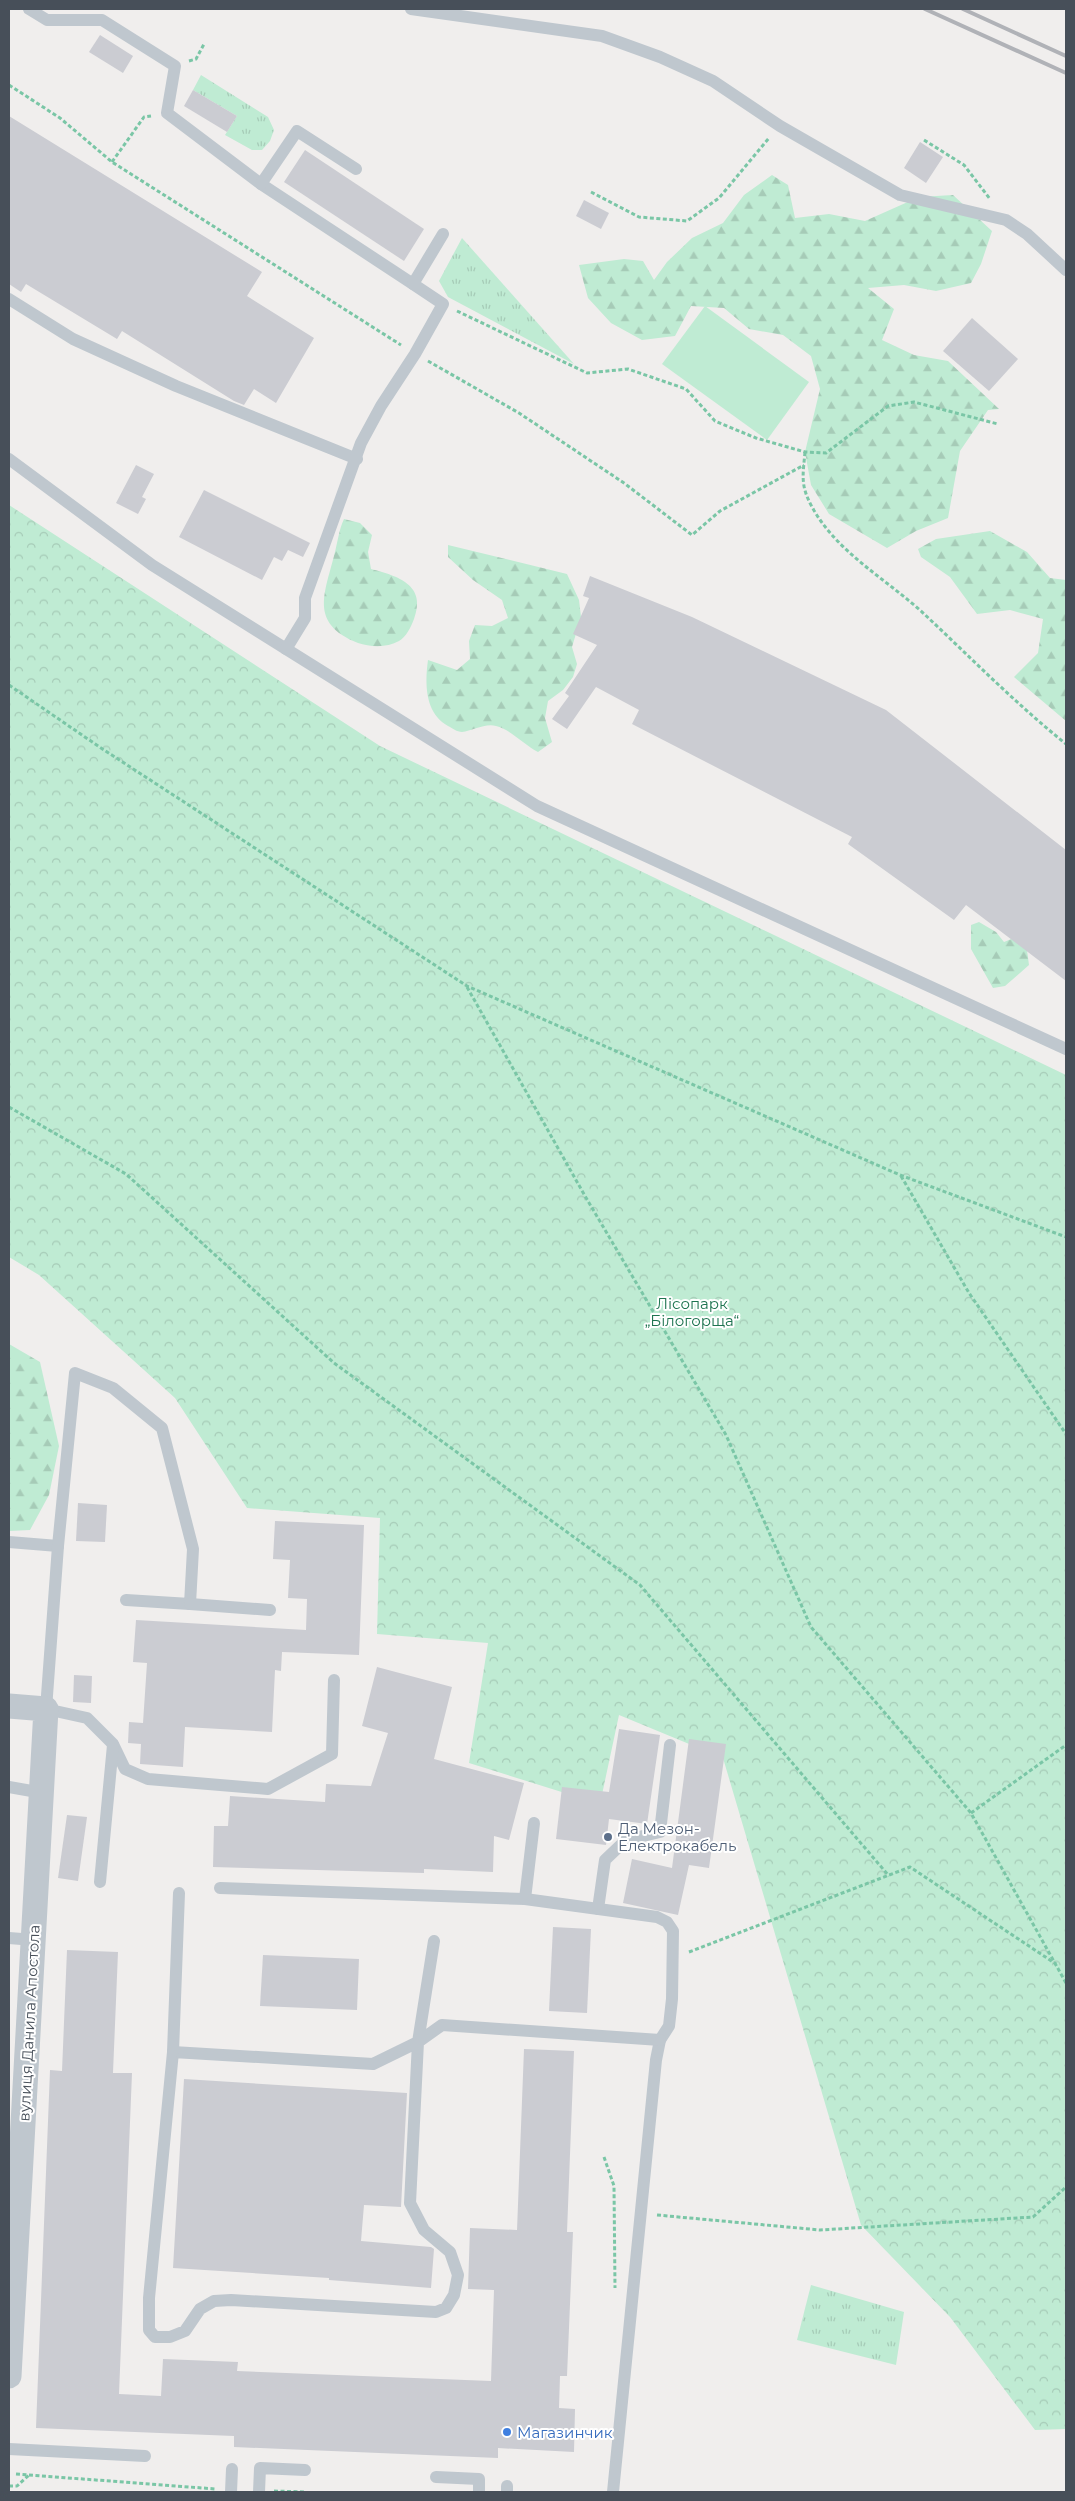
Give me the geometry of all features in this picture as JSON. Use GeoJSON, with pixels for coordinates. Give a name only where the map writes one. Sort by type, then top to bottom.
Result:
{"type":"FeatureCollection","features":[{"type":"Feature","properties":{"kind":"street"},"geometry":{"type":"LineString","coordinates":[[9,1706],[46,1709]]}},
{"type":"Feature","properties":{"kind":"street","name":"вулиця Данила Апостола"},"geometry":{"type":"LineString","coordinates":[[9,2376],[43,1792],[46,1709]]}},
{"type":"Feature","properties":{"kind":"lane"},"geometry":{"type":"LineString","coordinates":[[29,9],[46,20],[102,20],[175,66],[167,113],[261,184],[443,304],[415,354],[381,406],[361,443],[305,598],[305,618],[286,649]]}},
{"type":"Feature","properties":{"kind":"lane"},"geometry":{"type":"LineString","coordinates":[[411,9],[602,36],[660,57],[713,82],[780,126],[900,195],[1006,220],[1027,234],[1066,270]]}},
{"type":"Feature","properties":{"kind":"lane"},"geometry":{"type":"LineString","coordinates":[[261,184],[297,131],[356,169]]}},
{"type":"Feature","properties":{"kind":"lane"},"geometry":{"type":"LineString","coordinates":[[412,284],[443,234]]}},
{"type":"Feature","properties":{"kind":"lane"},"geometry":{"type":"LineString","coordinates":[[9,299],[73,339],[176,386],[357,458]]}},
{"type":"Feature","properties":{"kind":"lane"},"geometry":{"type":"LineString","coordinates":[[9,459],[152,565],[537,806],[1066,1049]]}},
{"type":"Feature","properties":{"kind":"lane"},"geometry":{"type":"LineString","coordinates":[[190,1604],[193,1549],[162,1428],[113,1388],[75,1373],[58,1546],[46,1709],[87,1718],[113,1744],[125,1769],[148,1779],[268,1789],[332,1754],[334,1680]]}},
{"type":"Feature","properties":{"kind":"lane"},"geometry":{"type":"LineString","coordinates":[[9,1542],[58,1546]]}},
{"type":"Feature","properties":{"kind":"lane"},"geometry":{"type":"LineString","coordinates":[[126,1600],[270,1610]]}},
{"type":"Feature","properties":{"kind":"lane"},"geometry":{"type":"LineString","coordinates":[[100,1882],[113,1744]]}},
{"type":"Feature","properties":{"kind":"lane"},"geometry":{"type":"LineString","coordinates":[[598,1909],[605,1860],[626,1840],[660,1832],[670,1745]]}},
{"type":"Feature","properties":{"kind":"lane"},"geometry":{"type":"LineString","coordinates":[[9,1787],[43,1792]]}},
{"type":"Feature","properties":{"kind":"lane"},"geometry":{"type":"LineString","coordinates":[[525,1899],[534,1823]]}},
{"type":"Feature","properties":{"kind":"lane"},"geometry":{"type":"LineString","coordinates":[[220,1888],[525,1899],[657,1916],[667,1922],[673,1931],[672,1999],[669,2026],[660,2040],[656,2060],[613,2492]]}},
{"type":"Feature","properties":{"kind":"lane"},"geometry":{"type":"LineString","coordinates":[[179,1893],[174,2052],[149,2298],[149,2330],[155,2337],[170,2337],[186,2331],[200,2309],[214,2301],[231,2300],[436,2312],[446,2308],[454,2296],[458,2275],[450,2252],[424,2230],[410,2203],[418,2042],[434,1941]]}},
{"type":"Feature","properties":{"kind":"lane"},"geometry":{"type":"LineString","coordinates":[[9,1938],[34,1940]]}},
{"type":"Feature","properties":{"kind":"lane"},"geometry":{"type":"LineString","coordinates":[[174,2052],[373,2064],[418,2042],[442,2025],[660,2040]]}},
{"type":"Feature","properties":{"kind":"lane"},"geometry":{"type":"LineString","coordinates":[[9,2449],[145,2456]]}},
{"type":"Feature","properties":{"kind":"lane"},"geometry":{"type":"LineString","coordinates":[[231,2492],[232,2468]]}},
{"type":"Feature","properties":{"kind":"lane"},"geometry":{"type":"LineString","coordinates":[[259,2492],[260,2468],[305,2470]]}},
{"type":"Feature","properties":{"kind":"lane"},"geometry":{"type":"LineString","coordinates":[[436,2477],[479,2479],[479,2492]]}},
{"type":"Feature","properties":{"kind":"path"},"geometry":{"type":"LineString","coordinates":[[175,66],[196,58],[204,44]]}},
{"type":"Feature","properties":{"kind":"path"},"geometry":{"type":"LineString","coordinates":[[9,85],[60,118],[112,162],[144,117],[167,113]]}},
{"type":"Feature","properties":{"kind":"path"},"geometry":{"type":"LineString","coordinates":[[592,192],[639,217],[687,221],[719,198],[780,126]]}},
{"type":"Feature","properties":{"kind":"path"},"geometry":{"type":"LineString","coordinates":[[924,140],[964,165],[1006,220]]}},
{"type":"Feature","properties":{"kind":"path"},"geometry":{"type":"LineString","coordinates":[[443,304],[587,373],[628,368],[686,389],[716,421],[756,438],[805,452],[826,453],[888,406],[897,404],[914,402],[998,424]]}},
{"type":"Feature","properties":{"kind":"path"},"geometry":{"type":"LineString","coordinates":[[805,452],[802,486],[812,507],[832,537],[919,609],[1027,712],[1066,744]]}},
{"type":"Feature","properties":{"kind":"path"},"geometry":{"type":"LineString","coordinates":[[692,535],[720,511],[804,465]]}},
{"type":"Feature","properties":{"kind":"path"},"geometry":{"type":"LineString","coordinates":[[9,686],[467,986],[900,1175],[1066,1237]]}},
{"type":"Feature","properties":{"kind":"path"},"geometry":{"type":"LineString","coordinates":[[467,986],[585,1196],[726,1435],[811,1627],[971,1812],[1066,1983]]}},
{"type":"Feature","properties":{"kind":"path"},"geometry":{"type":"LineString","coordinates":[[9,1108],[126,1174],[334,1363],[640,1585],[889,1876]]}},
{"type":"Feature","properties":{"kind":"path"},"geometry":{"type":"LineString","coordinates":[[900,1175],[969,1293],[1066,1434]]}},
{"type":"Feature","properties":{"kind":"path"},"geometry":{"type":"LineString","coordinates":[[971,1812],[1066,1745]]}},
{"type":"Feature","properties":{"kind":"path"},"geometry":{"type":"LineString","coordinates":[[672,1959],[910,1867],[1056,1965]]}},
{"type":"Feature","properties":{"kind":"path"},"geometry":{"type":"LineString","coordinates":[[604,2157],[614,2186],[615,2297]]}},
{"type":"Feature","properties":{"kind":"path"},"geometry":{"type":"LineString","coordinates":[[641,2213],[820,2230],[1004,2219],[1033,2217],[1066,2187]]}},
{"type":"Feature","properties":{"kind":"path"},"geometry":{"type":"LineString","coordinates":[[16,2474],[218,2489]]}},
{"type":"Feature","properties":{"kind":"path"},"geometry":{"type":"LineString","coordinates":[[9,2486],[18,2486],[30,2475]]}},
{"type":"Feature","properties":{"kind":"path"},"geometry":{"type":"LineString","coordinates":[[273,2491],[306,2492]]}},
{"type":"Feature","properties":{"kind":"green space"},"geometry":{"type":"Polygon","coordinates":[[[201,75],[268,117],[274,130],[270,141],[262,150],[252,150],[225,135],[237,116],[193,90],[201,75]]]}},
{"type":"Feature","properties":{"kind":"green space"},"geometry":{"type":"Polygon","coordinates":[[[772,175],[788,185],[795,218],[829,214],[865,221],[919,197],[953,195],[992,231],[981,264],[971,283],[936,291],[904,285],[868,288],[894,309],[882,340],[914,355],[948,361],[999,409],[988,410],[960,451],[948,518],[916,531],[887,548],[829,514],[811,485],[805,452],[820,389],[811,356],[783,335],[749,329],[724,308],[691,306],[675,336],[642,340],[611,323],[588,298],[579,265],[624,259],[643,261],[654,280],[667,262],[692,238],[723,223],[744,195],[772,175]]]}},
{"type":"Feature","properties":{"kind":"green space"},"geometry":{"type":"Polygon","coordinates":[[[462,238],[574,364],[448,297],[439,281],[462,238]]]}},
{"type":"Feature","properties":{"kind":"green space"},"geometry":{"type":"Polygon","coordinates":[[[705,306],[809,382],[767,440],[662,364],[705,306]]]}},
{"type":"Feature","properties":{"kind":"green space","name":"Лісопарк „Білогорща“"},"geometry":{"type":"Polygon","coordinates":[[[9,505],[380,746],[1066,1075],[1066,2429],[1035,2430],[950,2317],[861,2225],[723,1758],[619,1715],[600,1804],[469,1763],[488,1643],[377,1634],[380,1518],[247,1508],[175,1398],[39,1275],[9,1257],[9,505]]]}},
{"type":"Feature","properties":{"kind":"green space"},"geometry":{"type":"Polygon","coordinates":[[[344,519],[360,523],[372,535],[368,552],[371,569],[391,575],[408,584],[417,598],[414,619],[408,632],[399,641],[389,645],[378,646],[358,643],[342,635],[332,626],[326,616],[324,605],[327,581],[344,519]]]}},
{"type":"Feature","properties":{"kind":"green space"},"geometry":{"type":"Polygon","coordinates":[[[990,531],[1027,552],[1050,578],[1066,580],[1066,721],[1014,677],[1038,653],[1043,619],[1010,610],[977,614],[950,577],[921,557],[918,549],[936,539],[990,531]]]}},
{"type":"Feature","properties":{"kind":"green space"},"geometry":{"type":"Polygon","coordinates":[[[448,545],[567,574],[579,600],[581,617],[572,647],[577,664],[573,677],[563,690],[548,701],[545,718],[552,742],[538,752],[507,730],[496,726],[492,725],[462,732],[456,731],[440,720],[430,705],[426,678],[428,660],[457,670],[470,659],[469,641],[475,625],[492,626],[508,618],[502,600],[473,580],[448,557],[448,545]]]}},
{"type":"Feature","properties":{"kind":"green space"},"geometry":{"type":"Polygon","coordinates":[[[979,922],[996,932],[1004,942],[1014,938],[1026,943],[1029,965],[1005,986],[993,988],[971,949],[971,925],[979,922]]]}},
{"type":"Feature","properties":{"kind":"green space"},"geometry":{"type":"Polygon","coordinates":[[[9,1344],[40,1362],[59,1446],[49,1495],[30,1530],[9,1531],[9,1344]]]}},
{"type":"Feature","properties":{"kind":"green space"},"geometry":{"type":"Polygon","coordinates":[[[811,2285],[904,2312],[896,2365],[797,2340],[811,2285]]]}},
{"type":"Feature","properties":{"kind":"building"},"geometry":{"type":"Polygon","coordinates":[[[100,35],[133,56],[123,73],[89,52],[100,35]]]}},
{"type":"Feature","properties":{"kind":"building"},"geometry":{"type":"Polygon","coordinates":[[[193,90],[237,116],[227,132],[184,106],[193,90]]]}},
{"type":"Feature","properties":{"kind":"building"},"geometry":{"type":"Polygon","coordinates":[[[9,116],[262,272],[247,296],[314,338],[276,403],[254,389],[244,405],[234,401],[122,331],[117,339],[26,284],[21,292],[9,284],[9,116]]]}},
{"type":"Feature","properties":{"kind":"building"},"geometry":{"type":"Polygon","coordinates":[[[920,142],[943,157],[926,183],[904,168],[920,142]]]}},
{"type":"Feature","properties":{"kind":"building"},"geometry":{"type":"Polygon","coordinates":[[[305,150],[424,229],[404,261],[284,182],[305,150]]]}},
{"type":"Feature","properties":{"kind":"building"},"geometry":{"type":"Polygon","coordinates":[[[584,200],[609,213],[601,229],[576,216],[584,200]]]}},
{"type":"Feature","properties":{"kind":"building"},"geometry":{"type":"Polygon","coordinates":[[[972,318],[1018,359],[989,391],[943,351],[972,318]]]}},
{"type":"Feature","properties":{"kind":"building"},"geometry":{"type":"Polygon","coordinates":[[[136,465],[154,474],[142,497],[146,499],[138,514],[116,503],[136,465]]]}},
{"type":"Feature","properties":{"kind":"building"},"geometry":{"type":"Polygon","coordinates":[[[204,490],[310,543],[303,557],[288,550],[282,561],[274,557],[262,580],[179,537],[204,490]]]}},
{"type":"Feature","properties":{"kind":"building"},"geometry":{"type":"Polygon","coordinates":[[[590,576],[692,617],[886,710],[1066,850],[1066,981],[966,905],[954,920],[848,844],[852,837],[632,724],[639,710],[596,687],[567,729],[552,719],[569,696],[565,693],[597,645],[573,634],[589,598],[583,596],[590,576]]]}},
{"type":"Feature","properties":{"kind":"building"},"geometry":{"type":"Polygon","coordinates":[[[78,1503],[107,1505],[105,1542],[76,1541],[78,1503]]]}},
{"type":"Feature","properties":{"kind":"building"},"geometry":{"type":"Polygon","coordinates":[[[275,1521],[364,1525],[359,1655],[282,1652],[281,1671],[275,1670],[272,1732],[185,1727],[183,1767],[140,1764],[141,1744],[128,1743],[129,1722],[143,1723],[147,1663],[133,1662],[136,1620],[306,1630],[307,1599],[288,1598],[290,1560],[273,1559],[275,1521]]]}},
{"type":"Feature","properties":{"kind":"building"},"geometry":{"type":"Polygon","coordinates":[[[377,1667],[452,1687],[434,1759],[524,1783],[509,1840],[494,1836],[493,1872],[424,1869],[424,1873],[213,1867],[214,1826],[228,1826],[230,1796],[325,1802],[326,1784],[371,1786],[388,1733],[362,1726],[377,1667]]]}},
{"type":"Feature","properties":{"kind":"building"},"geometry":{"type":"Polygon","coordinates":[[[74,1675],[92,1676],[91,1703],[73,1702],[74,1675]]]}},
{"type":"Feature","properties":{"kind":"building"},"geometry":{"type":"Polygon","coordinates":[[[619,1729],[660,1735],[647,1824],[609,1819],[606,1845],[556,1839],[562,1787],[609,1792],[619,1729]]]}},
{"type":"Feature","properties":{"kind":"building"},"geometry":{"type":"Polygon","coordinates":[[[689,1739],[726,1744],[709,1868],[689,1865],[678,1915],[623,1903],[632,1859],[672,1868],[689,1739]]]}},
{"type":"Feature","properties":{"kind":"building"},"geometry":{"type":"Polygon","coordinates":[[[67,1815],[87,1817],[78,1881],[58,1878],[67,1815]]]}},
{"type":"Feature","properties":{"kind":"building"},"geometry":{"type":"Polygon","coordinates":[[[553,1927],[591,1929],[587,2013],[549,2011],[553,1927]]]}},
{"type":"Feature","properties":{"kind":"building"},"geometry":{"type":"Polygon","coordinates":[[[67,1950],[118,1952],[113,2073],[132,2073],[119,2394],[161,2396],[163,2359],[238,2362],[237,2371],[491,2381],[494,2290],[468,2289],[470,2228],[517,2230],[524,2049],[574,2051],[567,2232],[573,2232],[567,2376],[560,2376],[559,2408],[575,2409],[574,2452],[498,2448],[498,2458],[234,2447],[234,2436],[36,2428],[50,2070],[62,2071],[67,1950]]]}},
{"type":"Feature","properties":{"kind":"building"},"geometry":{"type":"Polygon","coordinates":[[[263,1955],[359,1959],[357,2010],[260,2006],[263,1955]]]}},
{"type":"Feature","properties":{"kind":"building"},"geometry":{"type":"Polygon","coordinates":[[[184,2079],[407,2093],[401,2207],[364,2205],[361,2241],[431,2247],[434,2249],[431,2288],[329,2280],[329,2278],[173,2268],[184,2079]]]}},
{"type":"Feature","properties":{"kind":"railway"},"geometry":{"type":"LineString","coordinates":[[925,9],[1066,73]]}},
{"type":"Feature","properties":{"kind":"railway"},"geometry":{"type":"LineString","coordinates":[[963,9],[1066,56]]}},
{"type":"Feature","properties":{"kind":"place","name":"Да Мезон- Електрокабель"},"geometry":{"type":"Point","coordinates":[608,1837]}},
{"type":"Feature","properties":{"kind":"place","name":"Магазинчик"},"geometry":{"type":"Point","coordinates":[507,2432]}}]}
